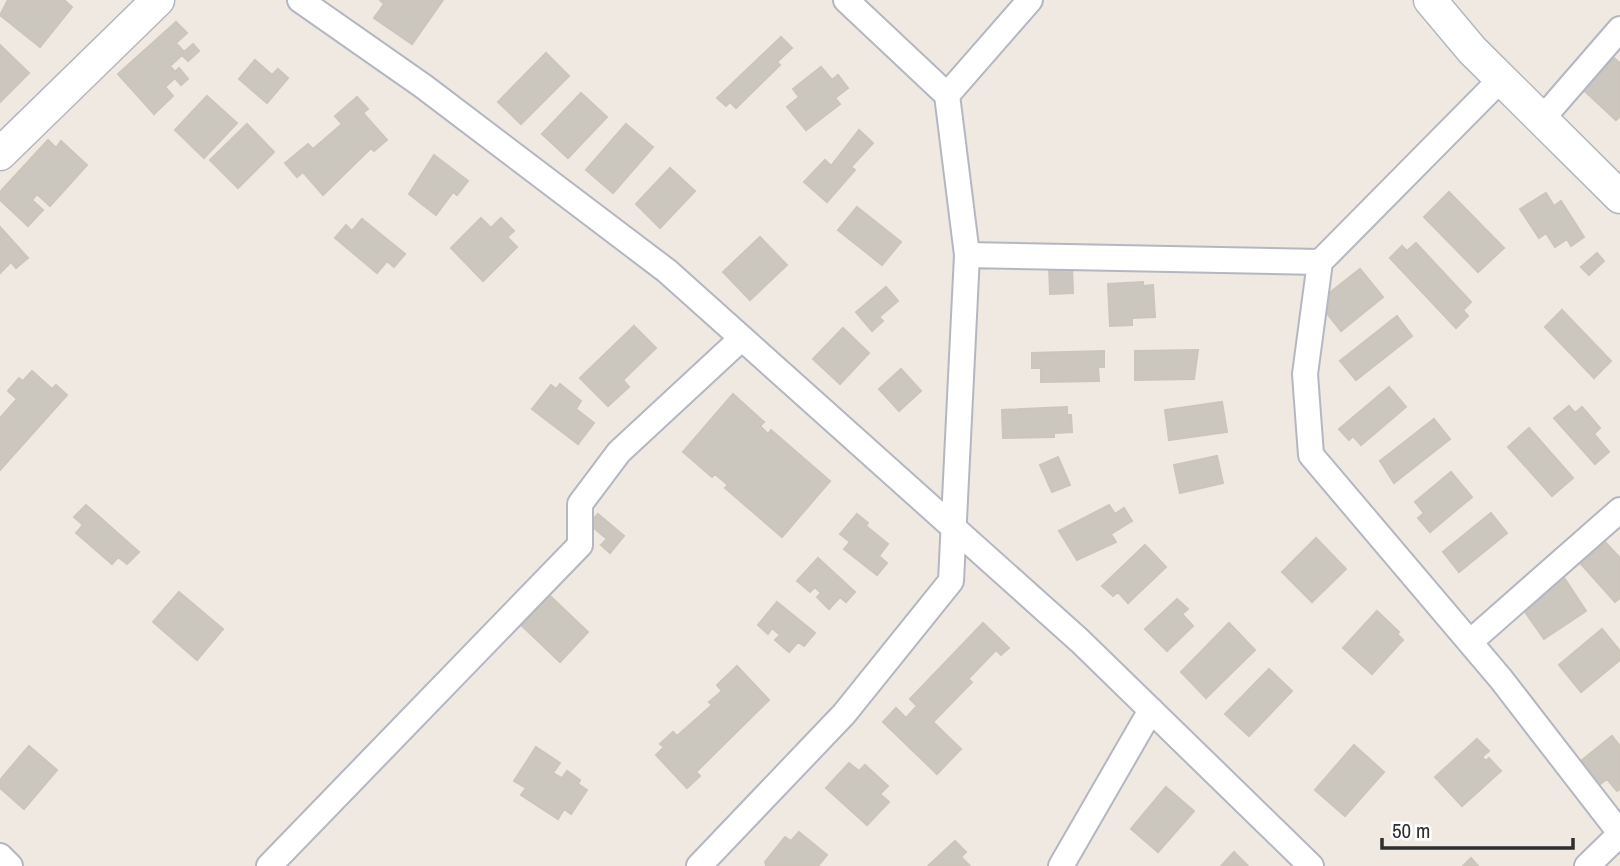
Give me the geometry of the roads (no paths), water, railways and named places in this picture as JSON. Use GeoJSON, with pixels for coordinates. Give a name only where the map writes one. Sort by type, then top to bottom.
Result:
{"type":"FeatureCollection","features":[{"type":"Feature","properties":{"kind":"street"},"geometry":{"type":"LineString","coordinates":[[0,154],[158,0]]}},
{"type":"Feature","properties":{"kind":"street"},"geometry":{"type":"LineString","coordinates":[[300,0],[423,86],[667,271],[952,526],[1151,710],[1311,866]]}},
{"type":"Feature","properties":{"kind":"street"},"geometry":{"type":"LineString","coordinates":[[699,866],[844,714],[951,581],[967,255],[947,94],[846,0]]}},
{"type":"Feature","properties":{"kind":"street"},"geometry":{"type":"LineString","coordinates":[[947,94],[1030,0]]}},
{"type":"Feature","properties":{"kind":"street"},"geometry":{"type":"LineString","coordinates":[[1430,0],[1501,79],[1620,197]]}},
{"type":"Feature","properties":{"kind":"street"},"geometry":{"type":"LineString","coordinates":[[1542,119],[1620,29]]}},
{"type":"Feature","properties":{"kind":"street"},"geometry":{"type":"LineString","coordinates":[[1501,79],[1320,262],[1305,374],[1311,455],[1470,642],[1620,834],[1587,866]]}},
{"type":"Feature","properties":{"kind":"street"},"geometry":{"type":"LineString","coordinates":[[967,255],[1320,262]]}},
{"type":"Feature","properties":{"kind":"street"},"geometry":{"type":"LineString","coordinates":[[269,866],[580,545],[580,504],[619,452],[742,338]]}},
{"type":"Feature","properties":{"kind":"street"},"geometry":{"type":"LineString","coordinates":[[1470,642],[1620,510]]}},
{"type":"Feature","properties":{"kind":"street"},"geometry":{"type":"LineString","coordinates":[[1061,866],[1151,710]]}},
{"type":"Feature","properties":{"kind":"street"},"geometry":{"type":"LineString","coordinates":[[0,856],[10,866]]}}]}
